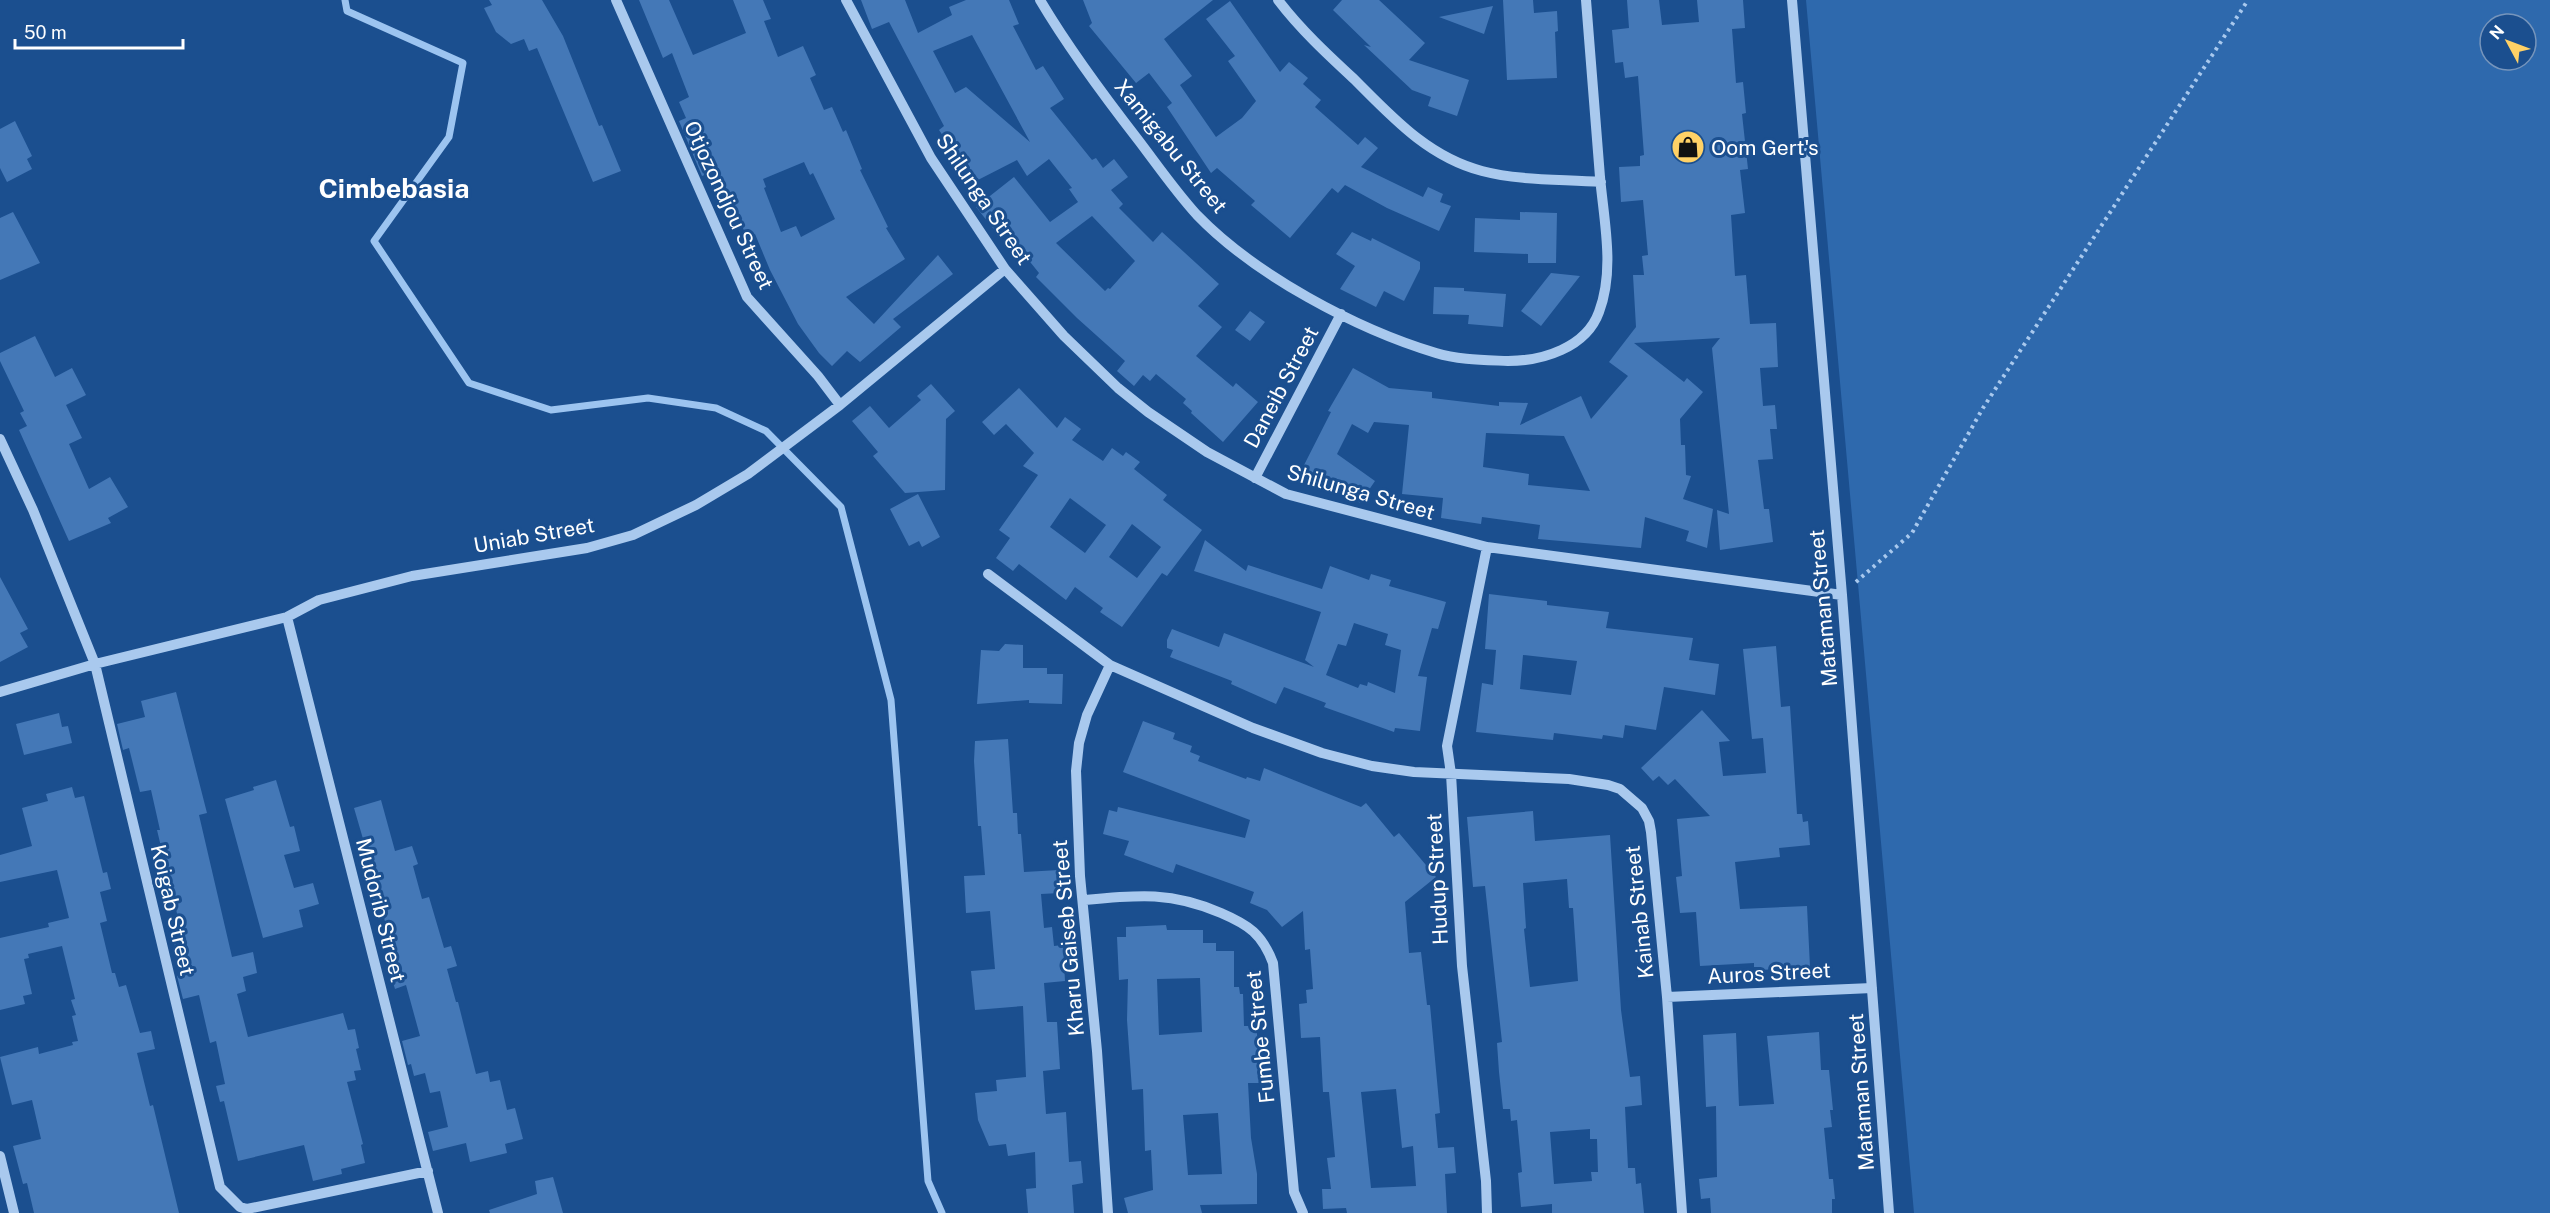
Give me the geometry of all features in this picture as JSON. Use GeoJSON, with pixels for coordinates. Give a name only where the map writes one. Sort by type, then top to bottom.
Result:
{"type":"FeatureCollection","features":[{"type":"Feature","properties":{"kind":"street","name":"Otjozondjou Street"},"geometry":{"type":"LineString","coordinates":[[616,0],[747,297],[818,376],[840,405]]}},
{"type":"Feature","properties":{"kind":"street","name":"Shilunga Street"},"geometry":{"type":"LineString","coordinates":[[846,0],[931,158],[1005,269],[1064,336],[1126,394],[1148,412],[1207,452],[1286,494],[1487,547],[1842,595]]}},
{"type":"Feature","properties":{"kind":"street","name":"Xamigabu Street"},"geometry":{"type":"LineString","coordinates":[[1040,0],[1060,34],[1122,119],[1198,216],[1272,275],[1341,314],[1438,354],[1484,360],[1529,361],[1562,351],[1587,331],[1599,315],[1605,293],[1607,246],[1586,0]]}},
{"type":"Feature","properties":{"kind":"street"},"geometry":{"type":"LineString","coordinates":[[1278,0],[1303,30],[1386,112],[1418,140],[1440,154],[1467,167],[1500,175],[1600,182]]}},
{"type":"Feature","properties":{"kind":"street","name":"Mataman Street"},"geometry":{"type":"LineString","coordinates":[[1792,0],[1842,595],[1889,1213]]}},
{"type":"Feature","properties":{"kind":"street","name":"Uniab Street"},"geometry":{"type":"LineString","coordinates":[[0,692],[95,664],[287,617],[319,600],[412,576],[587,548],[633,535],[696,506],[748,474],[840,405],[1005,269]]}},
{"type":"Feature","properties":{"kind":"street","name":"Daneib Street"},"geometry":{"type":"LineString","coordinates":[[1255,478],[1341,314]]}},
{"type":"Feature","properties":{"kind":"street","name":"Koigab Street"},"geometry":{"type":"LineString","coordinates":[[0,439],[33,510],[95,664],[219,1187],[240,1208],[247,1209],[428,1171]]}},
{"type":"Feature","properties":{"kind":"street","name":"Hudup Street"},"geometry":{"type":"LineString","coordinates":[[1487,547],[1447,746],[1451,774],[1459,925],[1486,1181],[1487,1213]]}},
{"type":"Feature","properties":{"kind":"street","name":"Kainab Street"},"geometry":{"type":"LineString","coordinates":[[988,574],[1110,665],[1253,728],[1322,753],[1372,766],[1414,772],[1569,779],[1608,785],[1620,789],[1642,808],[1649,821],[1651,832],[1667,997],[1682,1213]]}},
{"type":"Feature","properties":{"kind":"street","name":"Mudorib Street"},"geometry":{"type":"LineString","coordinates":[[287,617],[438,1213]]}},
{"type":"Feature","properties":{"kind":"street","name":"Kharu Gaiseb Street"},"geometry":{"type":"LineString","coordinates":[[1108,1213],[1084,900],[1080,876],[1077,795],[1078,752],[1087,715],[1110,665]]}},
{"type":"Feature","properties":{"kind":"street","name":"Fumbe Street"},"geometry":{"type":"LineString","coordinates":[[1084,900],[1153,896],[1191,901],[1239,921],[1254,931],[1264,942],[1273,963],[1294,1192],[1303,1213]]}},
{"type":"Feature","properties":{"kind":"street","name":"Auros Street"},"geometry":{"type":"LineString","coordinates":[[1667,997],[1872,988]]}},
{"type":"Feature","properties":{"kind":"street"},"geometry":{"type":"LineString","coordinates":[[0,1156],[14,1213]]}},
{"type":"Feature","properties":{"kind":"path"},"geometry":{"type":"LineString","coordinates":[[1842,595],[1881,558],[1912,533],[1983,408],[2248,0]]}},
{"type":"Feature","properties":{"kind":"shaded area"},"geometry":{"type":"Polygon","coordinates":[[[1806,0],[2550,0],[2550,1213],[1914,1213],[1806,0]]]}},
{"type":"Feature","properties":{"kind":"building"},"geometry":{"type":"Polygon","coordinates":[[[489,0],[542,0],[563,36],[599,126],[602,125],[621,171],[593,182],[537,48],[529,51],[524,39],[511,44],[496,32],[484,8],[492,5],[489,0]]]}},
{"type":"Feature","properties":{"kind":"building"},"geometry":{"type":"Polygon","coordinates":[[[639,0],[669,0],[693,55],[746,33],[733,0],[763,0],[771,19],[764,21],[778,57],[803,46],[816,75],[810,78],[824,110],[832,107],[843,132],[846,130],[862,169],[860,170],[888,227],[886,228],[905,259],[846,297],[874,324],[938,255],[953,274],[893,319],[901,327],[860,362],[847,351],[832,366],[819,353],[798,324],[770,270],[755,234],[747,238],[735,208],[727,212],[710,173],[702,176],[679,121],[686,118],[679,102],[689,97],[672,53],[663,58],[639,0]],[[804,162],[763,179],[766,187],[764,188],[781,232],[796,226],[801,237],[835,219],[813,173],[810,175],[804,162]]]}},
{"type":"Feature","properties":{"kind":"building"},"geometry":{"type":"Polygon","coordinates":[[[861,0],[905,0],[918,33],[952,15],[949,7],[966,0],[1009,0],[1019,24],[1013,26],[1036,70],[1043,66],[1064,99],[1050,108],[1092,160],[1096,158],[1103,168],[1114,159],[1128,177],[1111,190],[1123,204],[1119,208],[1153,242],[1162,232],[1219,284],[1198,306],[1222,327],[1196,356],[1233,387],[1236,383],[1258,402],[1223,442],[1191,413],[1192,411],[1183,403],[1186,399],[1156,374],[1150,381],[1143,375],[1134,386],[1117,371],[1125,361],[1036,277],[1039,273],[1006,232],[1000,237],[976,207],[1014,177],[1050,222],[1078,202],[1069,189],[1072,188],[1049,159],[1027,176],[1017,160],[974,182],[939,130],[944,126],[889,22],[872,29],[861,0]],[[972,35],[933,51],[955,93],[966,87],[1030,142],[972,35]],[[1092,216],[1056,243],[1105,291],[1110,289],[1135,261],[1092,216]]]}},
{"type":"Feature","properties":{"kind":"building"},"geometry":{"type":"Polygon","coordinates":[[[1083,0],[1213,0],[1164,39],[1192,76],[1180,85],[1216,137],[1242,118],[1256,101],[1228,61],[1235,56],[1206,19],[1230,1],[1280,72],[1289,62],[1308,78],[1303,84],[1321,100],[1315,107],[1358,145],[1365,137],[1378,148],[1361,167],[1423,197],[1428,187],[1443,194],[1440,202],[1451,206],[1439,231],[1387,208],[1345,185],[1338,193],[1332,188],[1290,238],[1251,205],[1255,201],[1217,168],[1211,173],[1167,107],[1172,103],[1149,73],[1136,83],[1089,26],[1092,23],[1083,0]]]}},
{"type":"Feature","properties":{"kind":"building"},"geometry":{"type":"Polygon","coordinates":[[[1342,0],[1379,0],[1425,43],[1409,60],[1469,80],[1457,116],[1428,106],[1431,97],[1412,90],[1364,45],[1371,47],[1333,10],[1342,0]]]}},
{"type":"Feature","properties":{"kind":"building"},"geometry":{"type":"Polygon","coordinates":[[[1503,0],[1533,0],[1534,13],[1557,11],[1558,31],[1555,32],[1557,78],[1507,80],[1503,0]]]}},
{"type":"Feature","properties":{"kind":"building"},"geometry":{"type":"Polygon","coordinates":[[[1627,0],[1659,0],[1662,25],[1699,22],[1697,0],[1743,0],[1745,28],[1732,29],[1736,83],[1743,82],[1746,113],[1742,114],[1748,169],[1740,170],[1745,213],[1731,215],[1735,276],[1746,275],[1750,324],[1776,323],[1778,367],[1760,368],[1763,406],[1775,405],[1777,429],[1770,429],[1773,459],[1758,460],[1764,509],[1769,509],[1773,542],[1720,550],[1717,510],[1729,514],[1712,348],[1720,338],[1634,343],[1684,382],[1687,378],[1703,392],[1680,419],[1681,445],[1685,445],[1686,475],[1691,476],[1683,499],[1713,509],[1707,548],[1686,541],[1689,531],[1645,517],[1641,548],[1538,539],[1540,525],[1482,517],[1481,524],[1441,518],[1443,498],[1402,494],[1409,425],[1374,422],[1368,433],[1352,424],[1337,454],[1375,481],[1360,503],[1324,478],[1322,482],[1301,471],[1331,412],[1328,411],[1353,368],[1389,388],[1432,392],[1432,398],[1499,406],[1499,402],[1528,403],[1520,425],[1581,396],[1591,419],[1628,376],[1609,362],[1636,327],[1633,275],[1644,275],[1642,256],[1648,255],[1643,200],[1621,202],[1619,167],[1640,166],[1640,156],[1644,155],[1638,76],[1625,78],[1623,62],[1615,63],[1612,30],[1629,28],[1627,0]],[[1486,433],[1483,467],[1529,474],[1528,485],[1590,491],[1564,436],[1486,433]]]}},
{"type":"Feature","properties":{"kind":"building"},"geometry":{"type":"Polygon","coordinates":[[[1493,6],[1484,34],[1439,17],[1493,6]]]}},
{"type":"Feature","properties":{"kind":"building"},"geometry":{"type":"Polygon","coordinates":[[[15,121],[32,156],[27,159],[32,169],[7,182],[0,168],[0,129],[15,121]]]}},
{"type":"Feature","properties":{"kind":"building"},"geometry":{"type":"Polygon","coordinates":[[[13,212],[40,263],[0,280],[0,218],[13,212]]]}},
{"type":"Feature","properties":{"kind":"building"},"geometry":{"type":"Polygon","coordinates":[[[1520,212],[1557,213],[1556,263],[1528,263],[1528,254],[1474,252],[1475,218],[1520,220],[1520,212]]]}},
{"type":"Feature","properties":{"kind":"building"},"geometry":{"type":"Polygon","coordinates":[[[1352,232],[1371,241],[1372,238],[1420,262],[1420,269],[1404,301],[1384,291],[1376,307],[1340,289],[1355,266],[1336,254],[1352,232]]]}},
{"type":"Feature","properties":{"kind":"building"},"geometry":{"type":"Polygon","coordinates":[[[1551,273],[1580,276],[1541,326],[1521,311],[1551,273]]]}},
{"type":"Feature","properties":{"kind":"building"},"geometry":{"type":"Polygon","coordinates":[[[1434,287],[1464,288],[1464,291],[1506,294],[1503,327],[1468,324],[1469,315],[1433,314],[1434,287]]]}},
{"type":"Feature","properties":{"kind":"building"},"geometry":{"type":"Polygon","coordinates":[[[1250,311],[1265,322],[1250,341],[1235,330],[1250,311]]]}},
{"type":"Feature","properties":{"kind":"building"},"geometry":{"type":"Polygon","coordinates":[[[35,336],[55,377],[72,368],[86,395],[66,405],[82,438],[69,444],[89,489],[110,477],[128,507],[108,518],[111,523],[69,541],[19,430],[27,426],[20,413],[24,411],[0,361],[0,353],[35,336]]]}},
{"type":"Feature","properties":{"kind":"building"},"geometry":{"type":"Polygon","coordinates":[[[931,384],[955,411],[946,419],[945,490],[905,493],[873,456],[878,452],[852,421],[870,406],[889,428],[921,400],[917,396],[931,384]]]}},
{"type":"Feature","properties":{"kind":"building"},"geometry":{"type":"Polygon","coordinates":[[[1019,388],[1057,428],[1065,417],[1081,429],[1072,440],[1103,461],[1112,448],[1123,456],[1126,452],[1140,462],[1134,469],[1167,495],[1163,500],[1202,530],[1167,576],[1162,573],[1122,627],[1100,612],[1103,608],[1075,587],[1066,600],[1019,564],[1013,571],[996,558],[1010,538],[999,530],[1038,475],[1023,466],[1034,453],[1006,424],[994,435],[982,422],[1019,388]],[[1070,498],[1050,527],[1085,553],[1106,525],[1070,498]],[[1132,524],[1109,557],[1137,578],[1161,547],[1132,524]]]}},
{"type":"Feature","properties":{"kind":"building"},"geometry":{"type":"Polygon","coordinates":[[[918,494],[940,537],[922,547],[919,541],[909,546],[890,509],[918,494]]]}},
{"type":"Feature","properties":{"kind":"building"},"geometry":{"type":"Polygon","coordinates":[[[1205,540],[1246,571],[1248,565],[1322,589],[1330,566],[1369,580],[1371,574],[1391,580],[1389,586],[1446,602],[1438,629],[1432,628],[1418,676],[1427,677],[1420,731],[1395,728],[1394,732],[1324,707],[1326,703],[1284,687],[1276,704],[1231,684],[1232,681],[1170,657],[1173,650],[1167,648],[1167,640],[1172,629],[1219,647],[1224,633],[1314,667],[1305,660],[1321,612],[1194,571],[1205,540]],[[1354,623],[1346,646],[1338,644],[1326,675],[1358,688],[1360,684],[1367,686],[1368,682],[1395,693],[1401,650],[1385,645],[1388,634],[1354,623]]]}},
{"type":"Feature","properties":{"kind":"building"},"geometry":{"type":"Polygon","coordinates":[[[0,577],[28,629],[20,633],[28,647],[0,662],[0,577]]]}},
{"type":"Feature","properties":{"kind":"building"},"geometry":{"type":"Polygon","coordinates":[[[1489,594],[1547,601],[1547,605],[1609,612],[1606,628],[1693,638],[1689,660],[1719,664],[1715,695],[1664,687],[1656,730],[1625,725],[1623,738],[1603,735],[1602,739],[1554,733],[1553,740],[1476,732],[1482,683],[1493,685],[1496,650],[1485,649],[1489,594]],[[1523,655],[1520,689],[1571,695],[1577,661],[1523,655]]]}},
{"type":"Feature","properties":{"kind":"building"},"geometry":{"type":"Polygon","coordinates":[[[1005,644],[1023,645],[1023,668],[1047,668],[1047,674],[1063,674],[1062,704],[1029,703],[1029,700],[977,704],[981,650],[999,651],[1005,644]]]}},
{"type":"Feature","properties":{"kind":"building"},"geometry":{"type":"Polygon","coordinates":[[[1776,646],[1781,707],[1790,706],[1797,814],[1802,814],[1803,822],[1808,821],[1810,845],[1779,848],[1780,857],[1735,862],[1740,909],[1807,906],[1810,967],[1761,970],[1761,967],[1754,967],[1754,963],[1700,966],[1696,912],[1680,913],[1676,877],[1682,876],[1677,819],[1710,816],[1675,779],[1668,785],[1659,776],[1653,781],[1641,768],[1702,710],[1730,741],[1719,742],[1723,776],[1766,773],[1763,738],[1752,739],[1743,649],[1776,646]]]}},
{"type":"Feature","properties":{"kind":"building"},"geometry":{"type":"Polygon","coordinates":[[[176,692],[207,813],[199,815],[232,957],[253,952],[257,973],[243,977],[246,991],[237,994],[248,1037],[343,1013],[348,1030],[355,1029],[359,1048],[356,1049],[361,1070],[354,1071],[356,1080],[347,1082],[363,1144],[361,1145],[365,1163],[341,1169],[342,1174],[313,1181],[304,1145],[238,1161],[224,1101],[220,1102],[216,1086],[225,1084],[216,1041],[210,1043],[199,995],[183,999],[177,976],[182,974],[171,932],[181,930],[157,830],[160,830],[151,790],[140,792],[129,748],[123,750],[117,724],[145,717],[141,701],[176,692]]]}},
{"type":"Feature","properties":{"kind":"building"},"geometry":{"type":"Polygon","coordinates":[[[59,713],[62,727],[68,726],[72,743],[24,755],[16,724],[59,713]]]}},
{"type":"Feature","properties":{"kind":"building"},"geometry":{"type":"Polygon","coordinates":[[[1143,721],[1175,733],[1173,739],[1192,746],[1190,752],[1200,756],[1198,761],[1246,779],[1247,777],[1260,781],[1264,768],[1361,807],[1366,803],[1394,837],[1399,833],[1436,877],[1405,902],[1409,953],[1421,952],[1427,1005],[1430,1005],[1440,1113],[1435,1114],[1438,1148],[1454,1147],[1456,1173],[1445,1174],[1447,1213],[1347,1213],[1346,1208],[1323,1209],[1322,1189],[1331,1189],[1327,1158],[1335,1157],[1329,1092],[1323,1092],[1320,1037],[1301,1038],[1299,1004],[1307,1003],[1306,990],[1313,989],[1310,949],[1305,950],[1303,911],[1282,927],[1267,910],[1250,903],[1254,892],[1176,864],[1173,873],[1124,855],[1129,841],[1103,834],[1109,810],[1117,812],[1118,807],[1245,838],[1250,820],[1123,772],[1143,721]],[[1396,1089],[1361,1092],[1371,1188],[1416,1186],[1413,1146],[1402,1148],[1396,1089]]]}},
{"type":"Feature","properties":{"kind":"building"},"geometry":{"type":"Polygon","coordinates":[[[1008,739],[1013,813],[1017,813],[1018,834],[1021,834],[1024,872],[1059,870],[1060,893],[1041,894],[1044,928],[1052,927],[1054,946],[1063,945],[1065,981],[1044,983],[1047,1022],[1057,1022],[1060,1069],[1043,1071],[1046,1114],[1066,1112],[1069,1162],[1081,1161],[1083,1183],[1072,1185],[1074,1213],[1028,1213],[1026,1189],[1036,1188],[1035,1152],[1008,1156],[1006,1144],[989,1146],[978,1120],[975,1093],[997,1091],[996,1080],[1026,1077],[1023,1006],[975,1010],[971,971],[995,969],[990,911],[966,913],[964,876],[985,875],[981,826],[978,826],[975,741],[1008,739]]]}},
{"type":"Feature","properties":{"kind":"building"},"geometry":{"type":"Polygon","coordinates":[[[276,780],[290,827],[294,826],[300,851],[284,855],[294,888],[313,883],[319,904],[299,910],[303,927],[263,938],[225,799],[276,780]]]}},
{"type":"Feature","properties":{"kind":"building"},"geometry":{"type":"Polygon","coordinates":[[[72,787],[75,798],[84,796],[103,873],[107,872],[111,889],[100,892],[107,921],[100,923],[112,973],[115,973],[119,987],[126,985],[140,1033],[151,1031],[155,1049],[137,1053],[150,1106],[153,1105],[179,1213],[34,1213],[27,1183],[23,1184],[13,1146],[41,1139],[32,1100],[12,1105],[0,1057],[38,1047],[39,1054],[73,1045],[72,1042],[78,1041],[72,1016],[76,1015],[71,1000],[75,999],[62,946],[28,954],[29,958],[24,959],[32,994],[23,996],[25,1004],[0,1010],[0,938],[49,927],[48,923],[69,918],[57,870],[0,882],[0,855],[32,846],[22,808],[48,801],[46,794],[72,787]]]}},
{"type":"Feature","properties":{"kind":"building"},"geometry":{"type":"Polygon","coordinates":[[[381,800],[395,851],[412,846],[418,864],[413,866],[422,899],[429,897],[444,948],[451,946],[457,966],[447,969],[456,1002],[458,1002],[476,1074],[488,1071],[490,1082],[500,1080],[507,1110],[515,1108],[523,1139],[505,1144],[507,1153],[470,1162],[466,1143],[433,1151],[428,1132],[448,1127],[440,1091],[430,1093],[425,1073],[414,1076],[411,1064],[408,1065],[402,1041],[420,1036],[406,985],[395,989],[386,960],[396,957],[380,905],[375,907],[368,882],[375,880],[354,808],[381,800]]]}},
{"type":"Feature","properties":{"kind":"building"},"geometry":{"type":"Polygon","coordinates":[[[1533,811],[1535,841],[1610,835],[1621,1010],[1630,1077],[1640,1076],[1642,1105],[1625,1107],[1628,1168],[1635,1168],[1636,1184],[1641,1183],[1644,1213],[1552,1213],[1552,1204],[1521,1207],[1518,1173],[1522,1172],[1517,1120],[1511,1121],[1510,1109],[1503,1109],[1497,1043],[1502,1042],[1485,886],[1473,887],[1467,817],[1533,811]],[[1567,879],[1523,883],[1526,928],[1524,929],[1530,987],[1578,981],[1573,908],[1569,908],[1567,879]],[[1590,1129],[1550,1132],[1554,1184],[1592,1181],[1591,1172],[1598,1172],[1597,1139],[1590,1139],[1590,1129]]]}},
{"type":"Feature","properties":{"kind":"building"},"geometry":{"type":"Polygon","coordinates":[[[1166,925],[1167,930],[1203,930],[1203,943],[1216,943],[1216,951],[1234,951],[1234,987],[1239,987],[1240,994],[1243,994],[1244,1026],[1256,1026],[1257,1034],[1260,1083],[1248,1083],[1251,1138],[1257,1174],[1257,1204],[1200,1205],[1202,1213],[1128,1213],[1124,1198],[1153,1190],[1151,1150],[1145,1151],[1143,1089],[1132,1090],[1127,1020],[1128,979],[1119,980],[1117,937],[1126,937],[1126,927],[1166,925]],[[1200,978],[1157,979],[1159,1035],[1202,1032],[1200,978]],[[1218,1113],[1183,1115],[1188,1175],[1222,1174],[1218,1113]]]}},
{"type":"Feature","properties":{"kind":"building"},"geometry":{"type":"Polygon","coordinates":[[[1819,1032],[1821,1070],[1829,1070],[1833,1110],[1830,1110],[1832,1127],[1824,1128],[1829,1179],[1833,1179],[1835,1199],[1832,1199],[1832,1213],[1711,1213],[1710,1198],[1701,1199],[1699,1179],[1717,1177],[1716,1106],[1706,1107],[1703,1035],[1736,1033],[1739,1106],[1774,1104],[1767,1036],[1819,1032]]]}},
{"type":"Feature","properties":{"kind":"building"},"geometry":{"type":"Polygon","coordinates":[[[553,1177],[563,1213],[490,1213],[489,1210],[537,1194],[535,1181],[553,1177]]]}},
{"type":"Feature","properties":{"kind":"waterway"},"geometry":{"type":"LineString","coordinates":[[345,0],[347,11],[463,63],[449,137],[374,241],[469,383],[551,410],[648,398],[716,408],[766,431],[841,507],[891,700],[928,1181],[942,1213]]}},
{"type":"Feature","properties":{"kind":"place","name":"Oom Gert's"},"geometry":{"type":"Point","coordinates":[1688,147]}},
{"type":"Feature","properties":{"kind":"district","name":"Cimbebasia"},"geometry":{"type":"Point","coordinates":[394,188]}}]}
